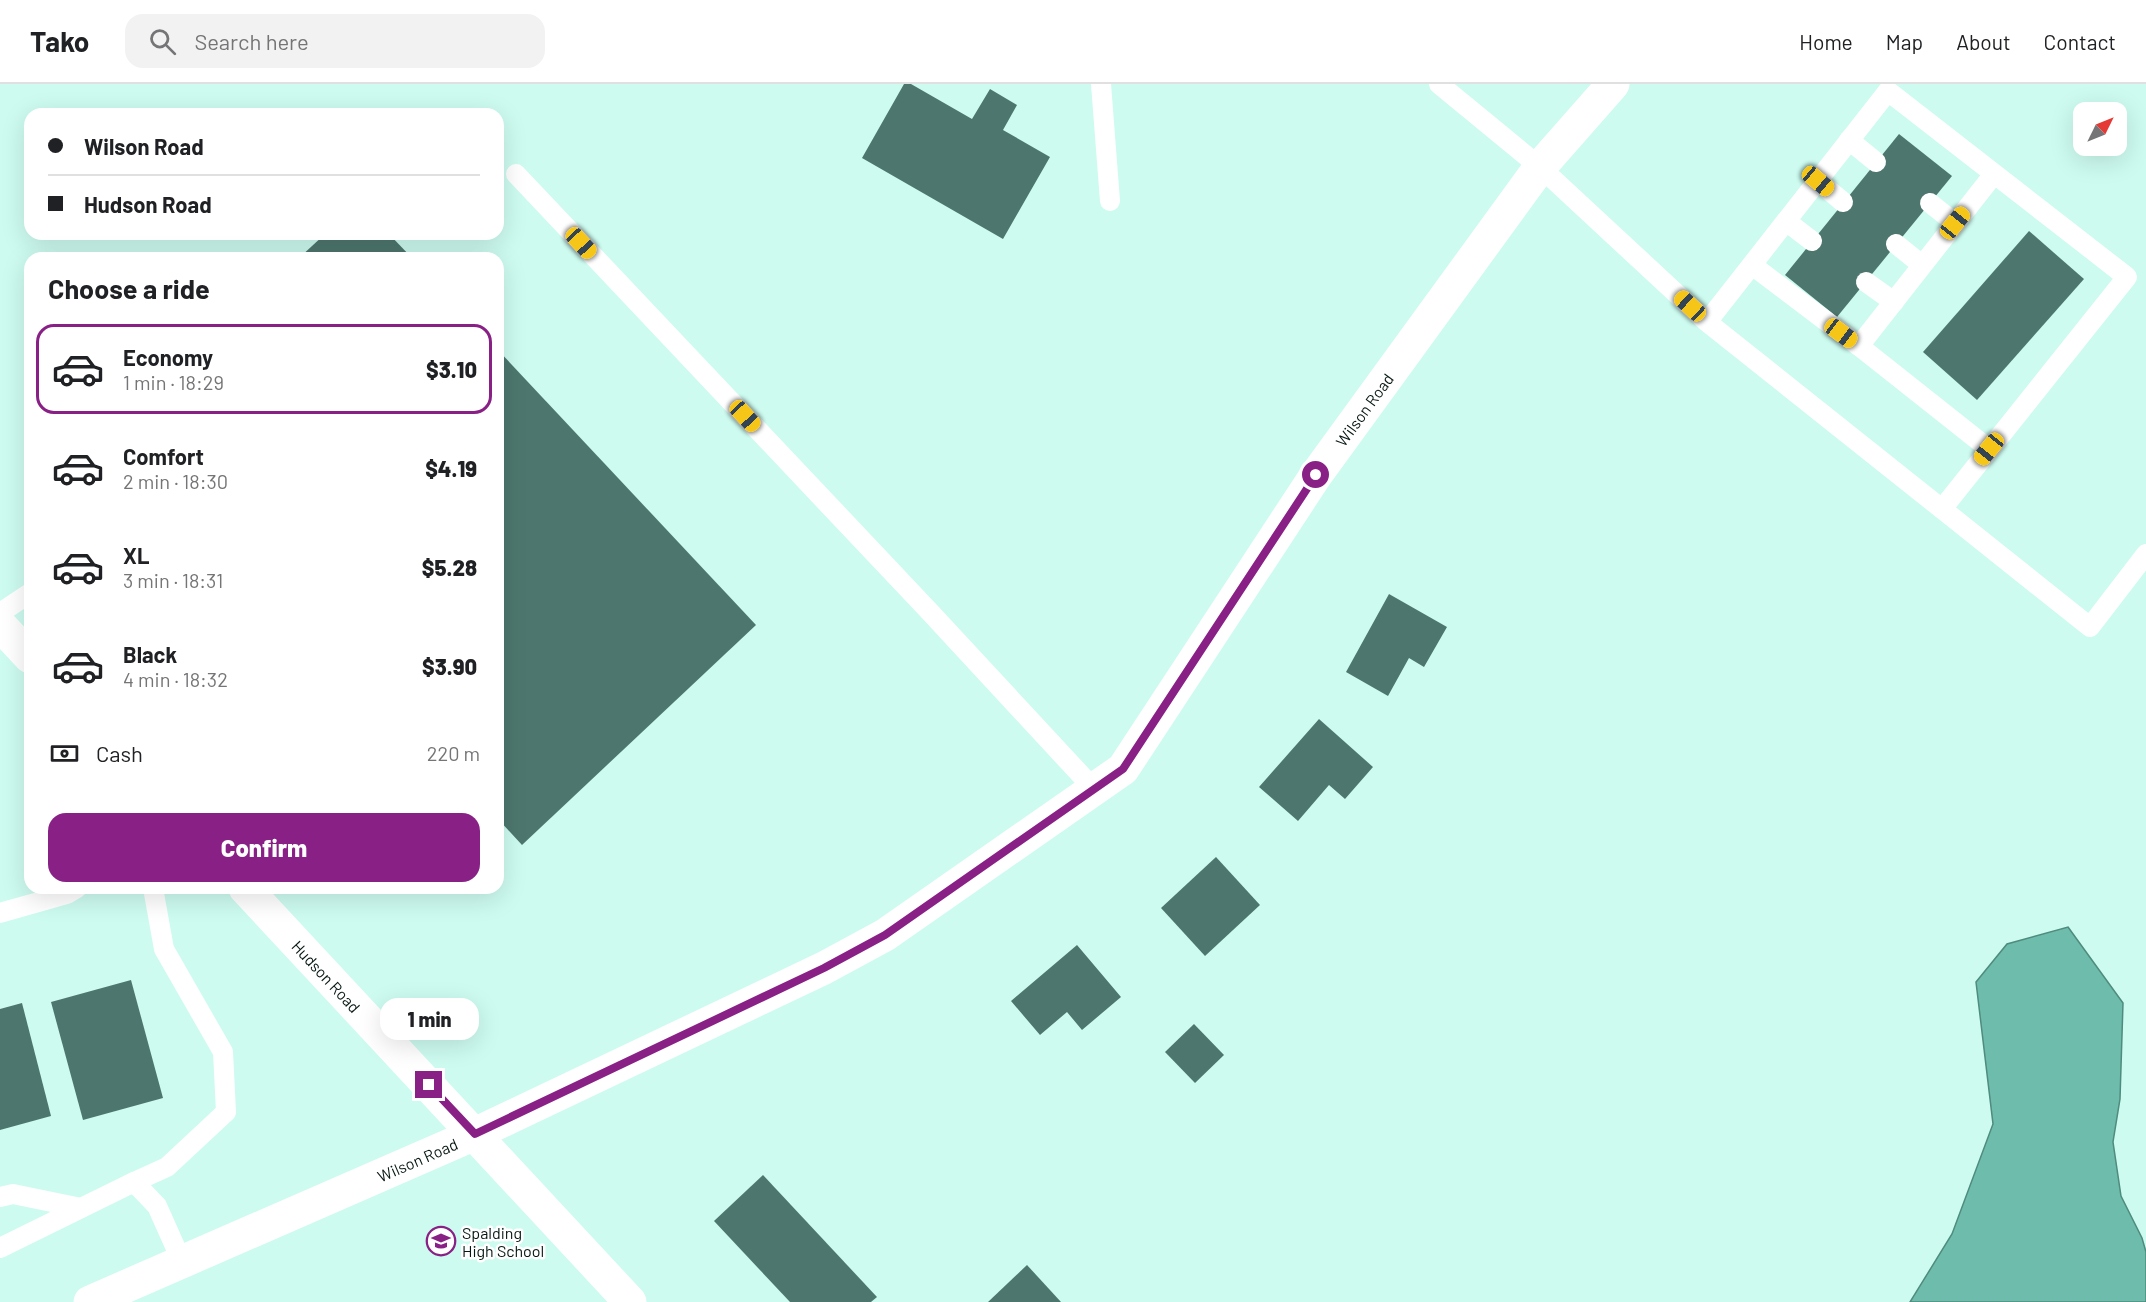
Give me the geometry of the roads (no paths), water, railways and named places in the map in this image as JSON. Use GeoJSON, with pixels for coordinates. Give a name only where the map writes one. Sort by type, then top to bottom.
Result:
{"type":"FeatureCollection","features":[{"type":"Feature","properties":{"kind":"street","name":"Wilson Road"},"geometry":{"type":"LineString","coordinates":[[90,1302],[475,1134],[824,968],[885,935],[1123,769],[1316,475],[1540,167],[1613,84]]}},
{"type":"Feature","properties":{"kind":"street"},"geometry":{"type":"LineString","coordinates":[[0,625],[24,651]]}},
{"type":"Feature","properties":{"kind":"street","name":"Hudson Road"},"geometry":{"type":"LineString","coordinates":[[251,894],[630,1302]]}},
{"type":"Feature","properties":{"kind":"lane"},"geometry":{"type":"LineString","coordinates":[[1101,84],[1110,201]]}},
{"type":"Feature","properties":{"kind":"lane"},"geometry":{"type":"LineString","coordinates":[[1439,84],[1540,167],[1707,322],[2090,627],[2146,554]]}},
{"type":"Feature","properties":{"kind":"lane"},"geometry":{"type":"LineString","coordinates":[[1707,322],[1887,91],[2127,277],[1942,509]]}},
{"type":"Feature","properties":{"kind":"lane"},"geometry":{"type":"LineString","coordinates":[[1849,140],[1876,162]]}},
{"type":"Feature","properties":{"kind":"lane"},"geometry":{"type":"LineString","coordinates":[[516,174],[1094,789]]}},
{"type":"Feature","properties":{"kind":"lane"},"geometry":{"type":"LineString","coordinates":[[1859,346],[1994,174]]}},
{"type":"Feature","properties":{"kind":"lane"},"geometry":{"type":"LineString","coordinates":[[1818,181],[1844,202]]}},
{"type":"Feature","properties":{"kind":"lane"},"geometry":{"type":"LineString","coordinates":[[1930,203],[1955,223]]}},
{"type":"Feature","properties":{"kind":"lane"},"geometry":{"type":"LineString","coordinates":[[1786,221],[1812,241]]}},
{"type":"Feature","properties":{"kind":"lane"},"geometry":{"type":"LineString","coordinates":[[1896,244],[1922,265]]}},
{"type":"Feature","properties":{"kind":"lane"},"geometry":{"type":"LineString","coordinates":[[1752,265],[1989,449]]}},
{"type":"Feature","properties":{"kind":"lane"},"geometry":{"type":"LineString","coordinates":[[1866,282],[1894,302]]}},
{"type":"Feature","properties":{"kind":"lane"},"geometry":{"type":"LineString","coordinates":[[0,613],[24,596]]}},
{"type":"Feature","properties":{"kind":"lane"},"geometry":{"type":"LineString","coordinates":[[0,913],[68,894]]}},
{"type":"Feature","properties":{"kind":"lane"},"geometry":{"type":"LineString","coordinates":[[0,1248],[167,1167],[226,1112],[223,1052],[164,950],[154,894]]}},
{"type":"Feature","properties":{"kind":"lane"},"geometry":{"type":"LineString","coordinates":[[134,1182],[156,1206],[182,1262]]}},
{"type":"Feature","properties":{"kind":"lane"},"geometry":{"type":"LineString","coordinates":[[0,1197],[13,1194],[81,1208]]}},
{"type":"Feature","properties":{"kind":"place","name":"Spalding High School"},"geometry":{"type":"Point","coordinates":[441,1241]}}]}
